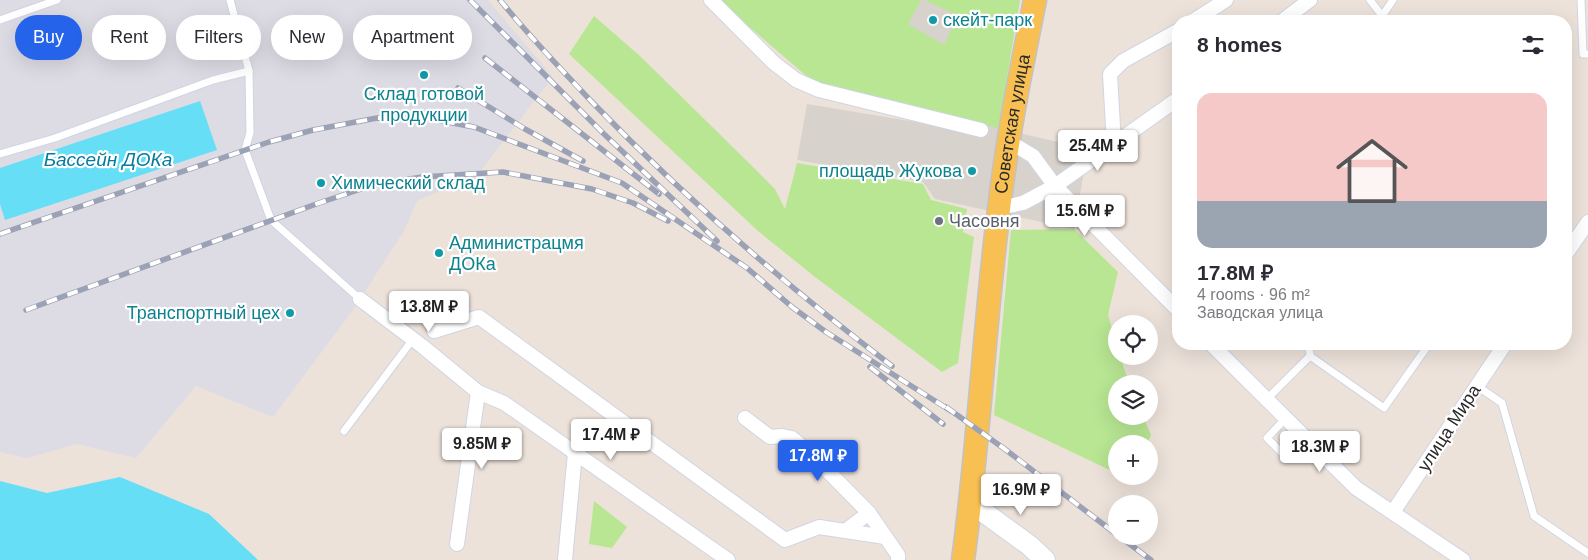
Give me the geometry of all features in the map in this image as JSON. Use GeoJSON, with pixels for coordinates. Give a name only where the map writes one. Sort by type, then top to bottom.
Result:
{"type":"FeatureCollection","features":[{"type":"Feature","properties":{"kind":"main road","name":"Советская улица"},"geometry":{"type":"LineString","coordinates":[[964,560],[999,208],[1010,123],[1035,0]]}},
{"type":"Feature","properties":{"kind":"main road"},"geometry":{"type":"LineString","coordinates":[[971,503],[1029,545],[1045,560]]}},
{"type":"Feature","properties":{"kind":"street"},"geometry":{"type":"LineString","coordinates":[[711,0],[774,63],[796,80],[819,90],[981,130]]}},
{"type":"Feature","properties":{"kind":"street"},"geometry":{"type":"LineString","coordinates":[[1202,15],[1226,0]]}},
{"type":"Feature","properties":{"kind":"street"},"geometry":{"type":"LineString","coordinates":[[1290,15],[1310,0]]}},
{"type":"Feature","properties":{"kind":"street"},"geometry":{"type":"LineString","coordinates":[[1114,144],[1110,74],[1123,61],[1172,34]]}},
{"type":"Feature","properties":{"kind":"street"},"geometry":{"type":"LineString","coordinates":[[999,208],[1023,203],[1055,186],[1172,103]]}},
{"type":"Feature","properties":{"kind":"street"},"geometry":{"type":"LineString","coordinates":[[1008,141],[1033,156],[1055,186],[1172,304]]}},
{"type":"Feature","properties":{"kind":"street"},"geometry":{"type":"LineString","coordinates":[[1572,245],[1588,222]]}},
{"type":"Feature","properties":{"kind":"street"},"geometry":{"type":"LineString","coordinates":[[360,299],[413,338],[478,392],[504,403],[728,560]]}},
{"type":"Feature","properties":{"kind":"street"},"geometry":{"type":"LineString","coordinates":[[434,331],[479,317],[785,540],[818,527],[885,537]]}},
{"type":"Feature","properties":{"kind":"street"},"geometry":{"type":"LineString","coordinates":[[1217,350],[1356,488],[1463,560]]}},
{"type":"Feature","properties":{"kind":"street","name":"улица Мира"},"geometry":{"type":"LineString","coordinates":[[1393,512],[1501,350]]}},
{"type":"Feature","properties":{"kind":"street"},"geometry":{"type":"LineString","coordinates":[[458,544],[478,392]]}},
{"type":"Feature","properties":{"kind":"street"},"geometry":{"type":"LineString","coordinates":[[745,418],[770,437],[782,436],[792,438],[811,454],[869,513],[898,555],[898,560]]}},
{"type":"Feature","properties":{"kind":"street"},"geometry":{"type":"LineString","coordinates":[[565,560],[574,453]]}},
{"type":"Feature","properties":{"kind":"street"},"geometry":{"type":"LineString","coordinates":[[846,531],[869,513]]}},
{"type":"Feature","properties":{"kind":"lane"},"geometry":{"type":"LineString","coordinates":[[0,20],[57,0]]}},
{"type":"Feature","properties":{"kind":"lane"},"geometry":{"type":"LineString","coordinates":[[230,0],[248,71],[250,133],[245,150],[271,220],[360,299]]}},
{"type":"Feature","properties":{"kind":"lane"},"geometry":{"type":"LineString","coordinates":[[1370,0],[1381,15]]}},
{"type":"Feature","properties":{"kind":"lane"},"geometry":{"type":"LineString","coordinates":[[1386,15],[1393,0]]}},
{"type":"Feature","properties":{"kind":"lane"},"geometry":{"type":"LineString","coordinates":[[1582,0],[1584,54],[1588,54]]}},
{"type":"Feature","properties":{"kind":"lane"},"geometry":{"type":"LineString","coordinates":[[0,154],[55,138],[213,80],[248,71]]}},
{"type":"Feature","properties":{"kind":"lane"},"geometry":{"type":"LineString","coordinates":[[344,431],[413,338]]}},
{"type":"Feature","properties":{"kind":"lane"},"geometry":{"type":"LineString","coordinates":[[1266,400],[1310,356],[1310,350]]}},
{"type":"Feature","properties":{"kind":"lane"},"geometry":{"type":"LineString","coordinates":[[1310,356],[1384,408],[1424,350]]}},
{"type":"Feature","properties":{"kind":"lane"},"geometry":{"type":"LineString","coordinates":[[1477,386],[1502,403],[1534,516],[1588,554]]}},
{"type":"Feature","properties":{"kind":"lane"},"geometry":{"type":"LineString","coordinates":[[1285,419],[1267,438],[1288,459]]}},
{"type":"Feature","properties":{"kind":"shaded area"},"geometry":{"type":"Polygon","coordinates":[[[0,0],[488,0],[553,77],[465,191],[440,191],[417,201],[404,231],[353,310],[273,417],[196,386],[136,458],[77,444],[27,458],[0,452],[0,0]]]}},
{"type":"Feature","properties":{"kind":"shaded area","name":"скейт-парк"},"geometry":{"type":"Polygon","coordinates":[[[921,0],[925,0],[958,16],[944,45],[908,24],[921,0]]]}},
{"type":"Feature","properties":{"kind":"shaded area","name":"площадь Жукова"},"geometry":{"type":"Polygon","coordinates":[[[807,104],[916,122],[985,125],[1088,149],[1074,229],[935,199],[923,182],[797,160],[807,104]]]}},
{"type":"Feature","properties":{"kind":"green space"},"geometry":{"type":"Polygon","coordinates":[[[718,0],[1020,0],[997,137],[811,80],[718,0]]]}},
{"type":"Feature","properties":{"kind":"green space"},"geometry":{"type":"Polygon","coordinates":[[[594,16],[640,56],[775,189],[785,209],[797,163],[923,184],[931,200],[967,209],[963,232],[974,237],[958,363],[942,372],[815,277],[758,231],[569,54],[594,16]]]}},
{"type":"Feature","properties":{"kind":"green space"},"geometry":{"type":"Polygon","coordinates":[[[1074,229],[1118,272],[1108,315],[1108,365],[1123,365],[1126,375],[1108,375],[1108,425],[1147,425],[1151,435],[1108,435],[1108,469],[994,415],[1011,230],[1074,229]]]}},
{"type":"Feature","properties":{"kind":"green space"},"geometry":{"type":"Polygon","coordinates":[[[594,501],[627,527],[612,548],[589,544],[594,501]]]}},
{"type":"Feature","properties":{"kind":"water","name":"Бассейн ДОКа"},"geometry":{"type":"Polygon","coordinates":[[[200,101],[217,150],[5,220],[0,204],[0,168],[200,101]]]}},
{"type":"Feature","properties":{"kind":"water"},"geometry":{"type":"Polygon","coordinates":[[[120,477],[209,514],[258,560],[0,560],[0,481],[47,493],[120,477]]]}},
{"type":"Feature","properties":{"kind":"railway"},"geometry":{"type":"LineString","coordinates":[[470,0],[604,134],[717,241]]}},
{"type":"Feature","properties":{"kind":"railway"},"geometry":{"type":"LineString","coordinates":[[500,0],[533,39],[591,101],[662,172],[774,272],[892,366]]}},
{"type":"Feature","properties":{"kind":"railway"},"geometry":{"type":"LineString","coordinates":[[485,58],[659,194]]}},
{"type":"Feature","properties":{"kind":"railway"},"geometry":{"type":"LineString","coordinates":[[458,88],[525,129],[583,161]]}},
{"type":"Feature","properties":{"kind":"railway"},"geometry":{"type":"LineString","coordinates":[[0,234],[269,142],[313,130],[377,118],[431,119],[474,127],[622,183],[747,268],[792,307],[826,332],[951,411]]}},
{"type":"Feature","properties":{"kind":"railway"},"geometry":{"type":"LineString","coordinates":[[26,310],[319,203],[373,185],[422,177],[503,172],[592,189],[633,203],[668,221]]}},
{"type":"Feature","properties":{"kind":"railway"},"geometry":{"type":"LineString","coordinates":[[870,367],[943,424]]}},
{"type":"Feature","properties":{"kind":"railway"},"geometry":{"type":"LineString","coordinates":[[946,407],[1108,528]]}},
{"type":"Feature","properties":{"kind":"railway"},"geometry":{"type":"LineString","coordinates":[[1131,545],[1151,560]]}},
{"type":"Feature","properties":{"kind":"place","name":"скейт-парк"},"geometry":{"type":"Point","coordinates":[933,20]}},
{"type":"Feature","properties":{"kind":"place","name":"Склад готовой продукции"},"geometry":{"type":"Point","coordinates":[424,75]}},
{"type":"Feature","properties":{"kind":"place","name":"площадь Жукова"},"geometry":{"type":"Point","coordinates":[972,171]}},
{"type":"Feature","properties":{"kind":"place","name":"Химический склад"},"geometry":{"type":"Point","coordinates":[321,183]}},
{"type":"Feature","properties":{"kind":"place","name":"Часовня"},"geometry":{"type":"Point","coordinates":[939,221]}},
{"type":"Feature","properties":{"kind":"place","name":"Администрацмя ДОКа"},"geometry":{"type":"Point","coordinates":[439,253]}},
{"type":"Feature","properties":{"kind":"place","name":"Транспортный цех"},"geometry":{"type":"Point","coordinates":[290,313]}}]}
